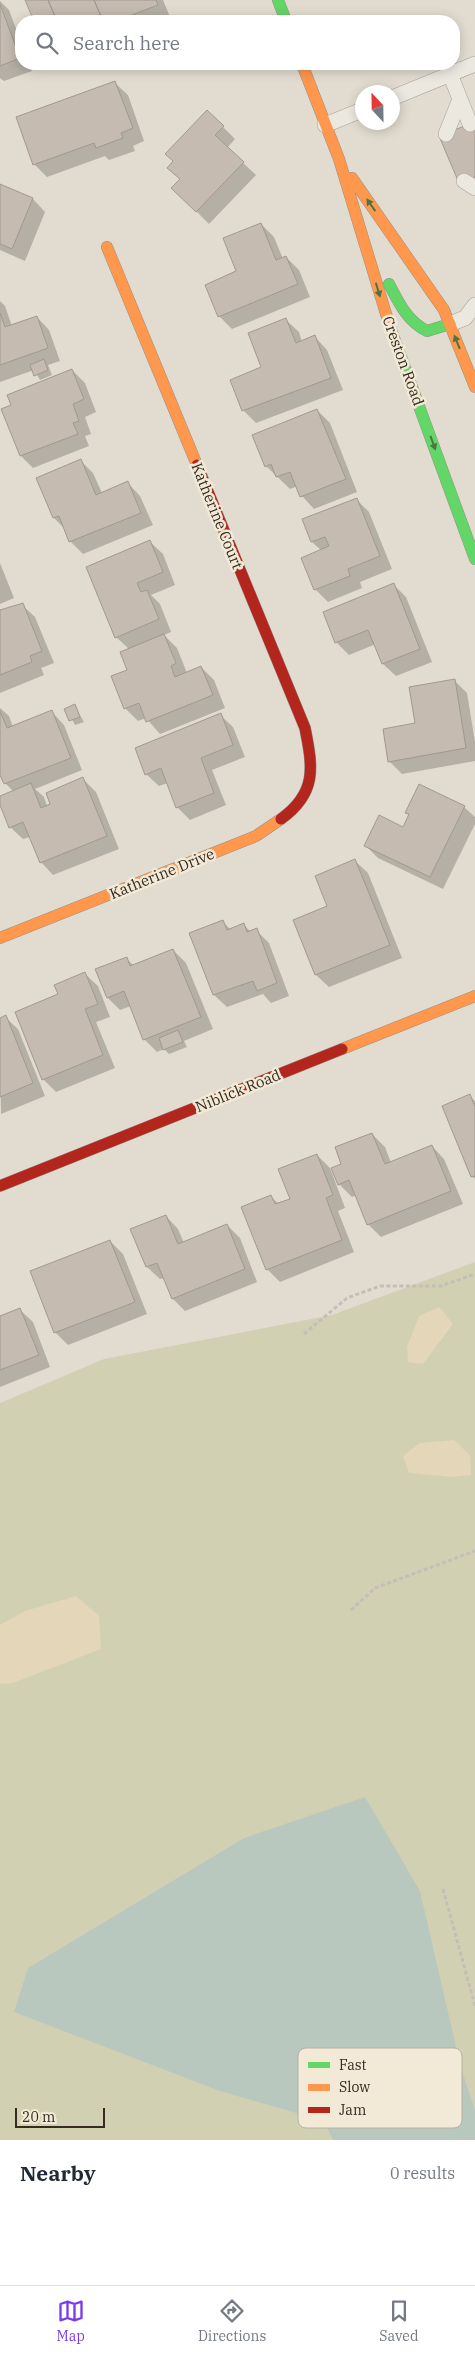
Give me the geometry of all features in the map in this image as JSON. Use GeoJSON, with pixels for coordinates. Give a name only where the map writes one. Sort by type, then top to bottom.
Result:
{"type":"FeatureCollection","features":[{"type":"Feature","properties":{"kind":"main road"},"geometry":{"type":"LineString","coordinates":[[278,0],[284,15]]}},
{"type":"Feature","properties":{"kind":"main road","name":"Creston Road"},"geometry":{"type":"LineString","coordinates":[[304,70],[339,160],[382,302],[475,559]]}},
{"type":"Feature","properties":{"kind":"main road","name":"Creston Road"},"geometry":{"type":"LineString","coordinates":[[339,160],[444,310],[475,387]]}},
{"type":"Feature","properties":{"kind":"main road"},"geometry":{"type":"LineString","coordinates":[[358,222],[406,315],[416,326],[427,331],[450,324]]}},
{"type":"Feature","properties":{"kind":"main road","name":"Katherine Court"},"geometry":{"type":"LineString","coordinates":[[106,247],[305,728],[313,760],[310,788]]}},
{"type":"Feature","properties":{"kind":"main road","name":"Katherine Drive"},"geometry":{"type":"LineString","coordinates":[[0,938],[256,836],[291,814],[310,788]]}},
{"type":"Feature","properties":{"kind":"main road","name":"Niblick Road"},"geometry":{"type":"LineString","coordinates":[[0,1186],[475,996]]}},
{"type":"Feature","properties":{"kind":"lane"},"geometry":{"type":"LineString","coordinates":[[400,95],[475,64]]}},
{"type":"Feature","properties":{"kind":"lane"},"geometry":{"type":"LineString","coordinates":[[450,74],[470,124]]}},
{"type":"Feature","properties":{"kind":"lane"},"geometry":{"type":"LineString","coordinates":[[460,99],[475,106]]}},
{"type":"Feature","properties":{"kind":"lane"},"geometry":{"type":"LineString","coordinates":[[446,134],[460,99]]}},
{"type":"Feature","properties":{"kind":"lane"},"geometry":{"type":"LineString","coordinates":[[325,125],[355,113]]}},
{"type":"Feature","properties":{"kind":"lane"},"geometry":{"type":"LineString","coordinates":[[450,324],[470,320],[475,305]]}},
{"type":"Feature","properties":{"kind":"path"},"geometry":{"type":"LineString","coordinates":[[304,1334],[347,1298],[380,1286],[440,1286],[475,1274]]}},
{"type":"Feature","properties":{"kind":"path"},"geometry":{"type":"LineString","coordinates":[[351,1610],[375,1588],[475,1550]]}},
{"type":"Feature","properties":{"kind":"path"},"geometry":{"type":"LineString","coordinates":[[443,1889],[475,2006]]}},
{"type":"Feature","properties":{"kind":"shaded area"},"geometry":{"type":"Polygon","coordinates":[[[475,1262],[475,2140],[0,2140],[0,1403],[104,1359],[332,1315],[475,1262]]]}},
{"type":"Feature","properties":{"kind":"shaded area"},"geometry":{"type":"Polygon","coordinates":[[[365,1797],[420,1891],[456,2048],[298,2048],[298,2114],[220,2091],[14,2012],[28,1968],[244,1838],[365,1797]]]}},
{"type":"Feature","properties":{"kind":"shaded area"},"geometry":{"type":"Polygon","coordinates":[[[462,2071],[475,2110],[475,2140],[333,2140],[327,2128],[462,2128],[462,2071]]]}},
{"type":"Feature","properties":{"kind":"sand"},"geometry":{"type":"Polygon","coordinates":[[[439,1307],[453,1324],[423,1364],[408,1362],[407,1347],[419,1316],[439,1307]]]}},
{"type":"Feature","properties":{"kind":"sand"},"geometry":{"type":"Polygon","coordinates":[[[454,1440],[470,1455],[471,1475],[452,1477],[409,1473],[403,1456],[420,1443],[454,1440]]]}},
{"type":"Feature","properties":{"kind":"sand"},"geometry":{"type":"Polygon","coordinates":[[[76,1596],[99,1616],[101,1649],[13,1683],[0,1684],[0,1625],[25,1611],[76,1596]]]}},
{"type":"Feature","properties":{"kind":"building"},"geometry":{"type":"Polygon","coordinates":[[[25,0],[48,0],[54,15],[31,15],[25,0]]]}},
{"type":"Feature","properties":{"kind":"building"},"geometry":{"type":"Polygon","coordinates":[[[48,0],[94,0],[100,15],[54,15],[48,0]]]}},
{"type":"Feature","properties":{"kind":"building"},"geometry":{"type":"Polygon","coordinates":[[[94,0],[156,0],[158,5],[132,15],[100,15],[94,0]]]}},
{"type":"Feature","properties":{"kind":"building"},"geometry":{"type":"Polygon","coordinates":[[[0,4],[15,44],[15,60],[0,66],[0,4]]]}},
{"type":"Feature","properties":{"kind":"building"},"geometry":{"type":"Polygon","coordinates":[[[115,81],[133,128],[121,133],[123,138],[96,148],[94,143],[33,165],[16,117],[115,81]]]}},
{"type":"Feature","properties":{"kind":"building"},"geometry":{"type":"Polygon","coordinates":[[[207,110],[224,126],[215,135],[244,162],[196,212],[171,188],[180,179],[167,168],[173,161],[165,154],[207,110]]]}},
{"type":"Feature","properties":{"kind":"building"},"geometry":{"type":"Polygon","coordinates":[[[475,122],[475,177],[459,183],[439,136],[475,122]]]}},
{"type":"Feature","properties":{"kind":"building"},"geometry":{"type":"Polygon","coordinates":[[[0,184],[33,198],[12,249],[0,244],[0,184]]]}},
{"type":"Feature","properties":{"kind":"building"},"geometry":{"type":"Polygon","coordinates":[[[261,223],[276,260],[286,256],[298,284],[218,317],[205,285],[236,271],[223,238],[261,223]]]}},
{"type":"Feature","properties":{"kind":"building"},"geometry":{"type":"Polygon","coordinates":[[[0,313],[5,327],[37,316],[48,348],[0,365],[0,313]]]}},
{"type":"Feature","properties":{"kind":"building"},"geometry":{"type":"Polygon","coordinates":[[[286,318],[296,343],[315,335],[331,378],[242,411],[230,380],[261,367],[248,333],[286,318]]]}},
{"type":"Feature","properties":{"kind":"building"},"geometry":{"type":"Polygon","coordinates":[[[44,359],[48,370],[34,376],[30,365],[44,359]]]}},
{"type":"Feature","properties":{"kind":"building"},"geometry":{"type":"Polygon","coordinates":[[[72,369],[84,399],[73,404],[79,421],[73,423],[78,434],[20,456],[1,409],[11,405],[7,395],[72,369]]]}},
{"type":"Feature","properties":{"kind":"building"},"geometry":{"type":"Polygon","coordinates":[[[317,409],[346,479],[300,497],[290,472],[276,477],[271,464],[265,467],[252,435],[317,409]]]}},
{"type":"Feature","properties":{"kind":"building"},"geometry":{"type":"Polygon","coordinates":[[[81,459],[96,495],[128,481],[141,513],[69,542],[59,516],[53,518],[36,478],[81,459]]]}},
{"type":"Feature","properties":{"kind":"building"},"geometry":{"type":"Polygon","coordinates":[[[357,498],[380,556],[348,569],[350,576],[314,590],[301,558],[329,546],[325,537],[311,542],[302,519],[357,498]]]}},
{"type":"Feature","properties":{"kind":"building"},"geometry":{"type":"Polygon","coordinates":[[[150,540],[163,572],[137,583],[141,592],[147,590],[159,619],[115,638],[86,567],[150,540]]]}},
{"type":"Feature","properties":{"kind":"building"},"geometry":{"type":"Polygon","coordinates":[[[394,583],[420,649],[382,664],[368,630],[335,643],[323,612],[394,583]]]}},
{"type":"Feature","properties":{"kind":"building"},"geometry":{"type":"Polygon","coordinates":[[[23,603],[42,651],[30,656],[32,662],[0,675],[0,610],[23,603]]]}},
{"type":"Feature","properties":{"kind":"building"},"geometry":{"type":"Polygon","coordinates":[[[164,634],[176,663],[171,666],[175,677],[201,666],[213,695],[146,722],[139,703],[124,709],[111,676],[127,670],[120,652],[164,634]]]}},
{"type":"Feature","properties":{"kind":"building"},"geometry":{"type":"Polygon","coordinates":[[[455,679],[466,748],[388,762],[383,729],[415,723],[409,687],[455,679]]]}},
{"type":"Feature","properties":{"kind":"building"},"geometry":{"type":"Polygon","coordinates":[[[75,704],[80,717],[69,721],[64,709],[75,704]]]}},
{"type":"Feature","properties":{"kind":"building"},"geometry":{"type":"Polygon","coordinates":[[[52,710],[71,758],[4,784],[0,775],[0,711],[7,728],[52,710]]]}},
{"type":"Feature","properties":{"kind":"building"},"geometry":{"type":"Polygon","coordinates":[[[221,713],[233,745],[201,758],[214,793],[176,808],[161,768],[145,775],[135,748],[221,713]]]}},
{"type":"Feature","properties":{"kind":"building"},"geometry":{"type":"Polygon","coordinates":[[[83,777],[107,836],[40,863],[23,822],[9,828],[0,805],[0,796],[31,783],[41,808],[50,804],[46,793],[83,777]]]}},
{"type":"Feature","properties":{"kind":"building"},"geometry":{"type":"Polygon","coordinates":[[[419,784],[465,806],[430,877],[364,846],[379,815],[403,827],[409,814],[405,813],[419,784]]]}},
{"type":"Feature","properties":{"kind":"building"},"geometry":{"type":"Polygon","coordinates":[[[355,859],[390,945],[315,975],[293,920],[327,906],[315,876],[355,859]]]}},
{"type":"Feature","properties":{"kind":"building"},"geometry":{"type":"Polygon","coordinates":[[[223,920],[227,930],[244,923],[247,932],[257,928],[277,983],[257,991],[253,981],[213,995],[189,933],[223,920]]]}},
{"type":"Feature","properties":{"kind":"building"},"geometry":{"type":"Polygon","coordinates":[[[173,949],[201,1017],[143,1040],[124,991],[107,998],[95,969],[127,957],[130,966],[173,949]]]}},
{"type":"Feature","properties":{"kind":"building"},"geometry":{"type":"Polygon","coordinates":[[[85,972],[98,1004],[85,1009],[103,1055],[42,1080],[15,1012],[58,994],[54,985],[85,972]]]}},
{"type":"Feature","properties":{"kind":"building"},"geometry":{"type":"Polygon","coordinates":[[[6,1015],[33,1083],[0,1097],[0,1018],[6,1015]]]}},
{"type":"Feature","properties":{"kind":"building"},"geometry":{"type":"Polygon","coordinates":[[[178,1030],[183,1042],[163,1050],[159,1038],[178,1030]]]}},
{"type":"Feature","properties":{"kind":"building"},"geometry":{"type":"Polygon","coordinates":[[[470,1094],[475,1107],[475,1176],[471,1177],[442,1106],[470,1094]]]}},
{"type":"Feature","properties":{"kind":"building"},"geometry":{"type":"Polygon","coordinates":[[[372,1133],[385,1164],[432,1145],[451,1191],[367,1225],[349,1180],[338,1185],[331,1168],[341,1164],[335,1147],[372,1133]]]}},
{"type":"Feature","properties":{"kind":"building"},"geometry":{"type":"Polygon","coordinates":[[[317,1154],[333,1195],[326,1198],[342,1240],[266,1270],[241,1207],[271,1195],[275,1204],[290,1199],[278,1169],[317,1154]]]}},
{"type":"Feature","properties":{"kind":"building"},"geometry":{"type":"Polygon","coordinates":[[[166,1215],[178,1244],[227,1224],[245,1269],[172,1299],[157,1263],[146,1267],[130,1229],[166,1215]]]}},
{"type":"Feature","properties":{"kind":"building"},"geometry":{"type":"Polygon","coordinates":[[[110,1240],[135,1302],[54,1333],[30,1271],[110,1240]]]}},
{"type":"Feature","properties":{"kind":"building"},"geometry":{"type":"Polygon","coordinates":[[[20,1308],[39,1355],[0,1370],[0,1316],[20,1308]]]}},
{"type":"Feature","properties":{"kind":"traffic: fast"},"geometry":{"type":"LineString","coordinates":[[278,0],[284,15]]}},
{"type":"Feature","properties":{"kind":"traffic: fast"},"geometry":{"type":"LineString","coordinates":[[389,284],[404,311],[420,327],[427,331],[450,324]]}},
{"type":"Feature","properties":{"kind":"traffic: fast"},"geometry":{"type":"LineString","coordinates":[[390,327],[475,559]]}},
{"type":"Feature","properties":{"kind":"traffic: slow"},"geometry":{"type":"LineString","coordinates":[[304,70],[339,159],[390,327]]}},
{"type":"Feature","properties":{"kind":"traffic: slow"},"geometry":{"type":"LineString","coordinates":[[352,178],[444,310],[475,387]]}},
{"type":"Feature","properties":{"kind":"traffic: slow"},"geometry":{"type":"LineString","coordinates":[[107,247],[197,465]]}},
{"type":"Feature","properties":{"kind":"traffic: slow"},"geometry":{"type":"LineString","coordinates":[[0,938],[256,836],[281,819]]}},
{"type":"Feature","properties":{"kind":"traffic: slow"},"geometry":{"type":"LineString","coordinates":[[342,1049],[475,996]]}},
{"type":"Feature","properties":{"kind":"traffic: jam"},"geometry":{"type":"LineString","coordinates":[[197,465],[305,728],[310,755],[310,779],[301,799],[281,819]]}},
{"type":"Feature","properties":{"kind":"traffic: jam"},"geometry":{"type":"LineString","coordinates":[[0,1186],[342,1049]]}}]}
